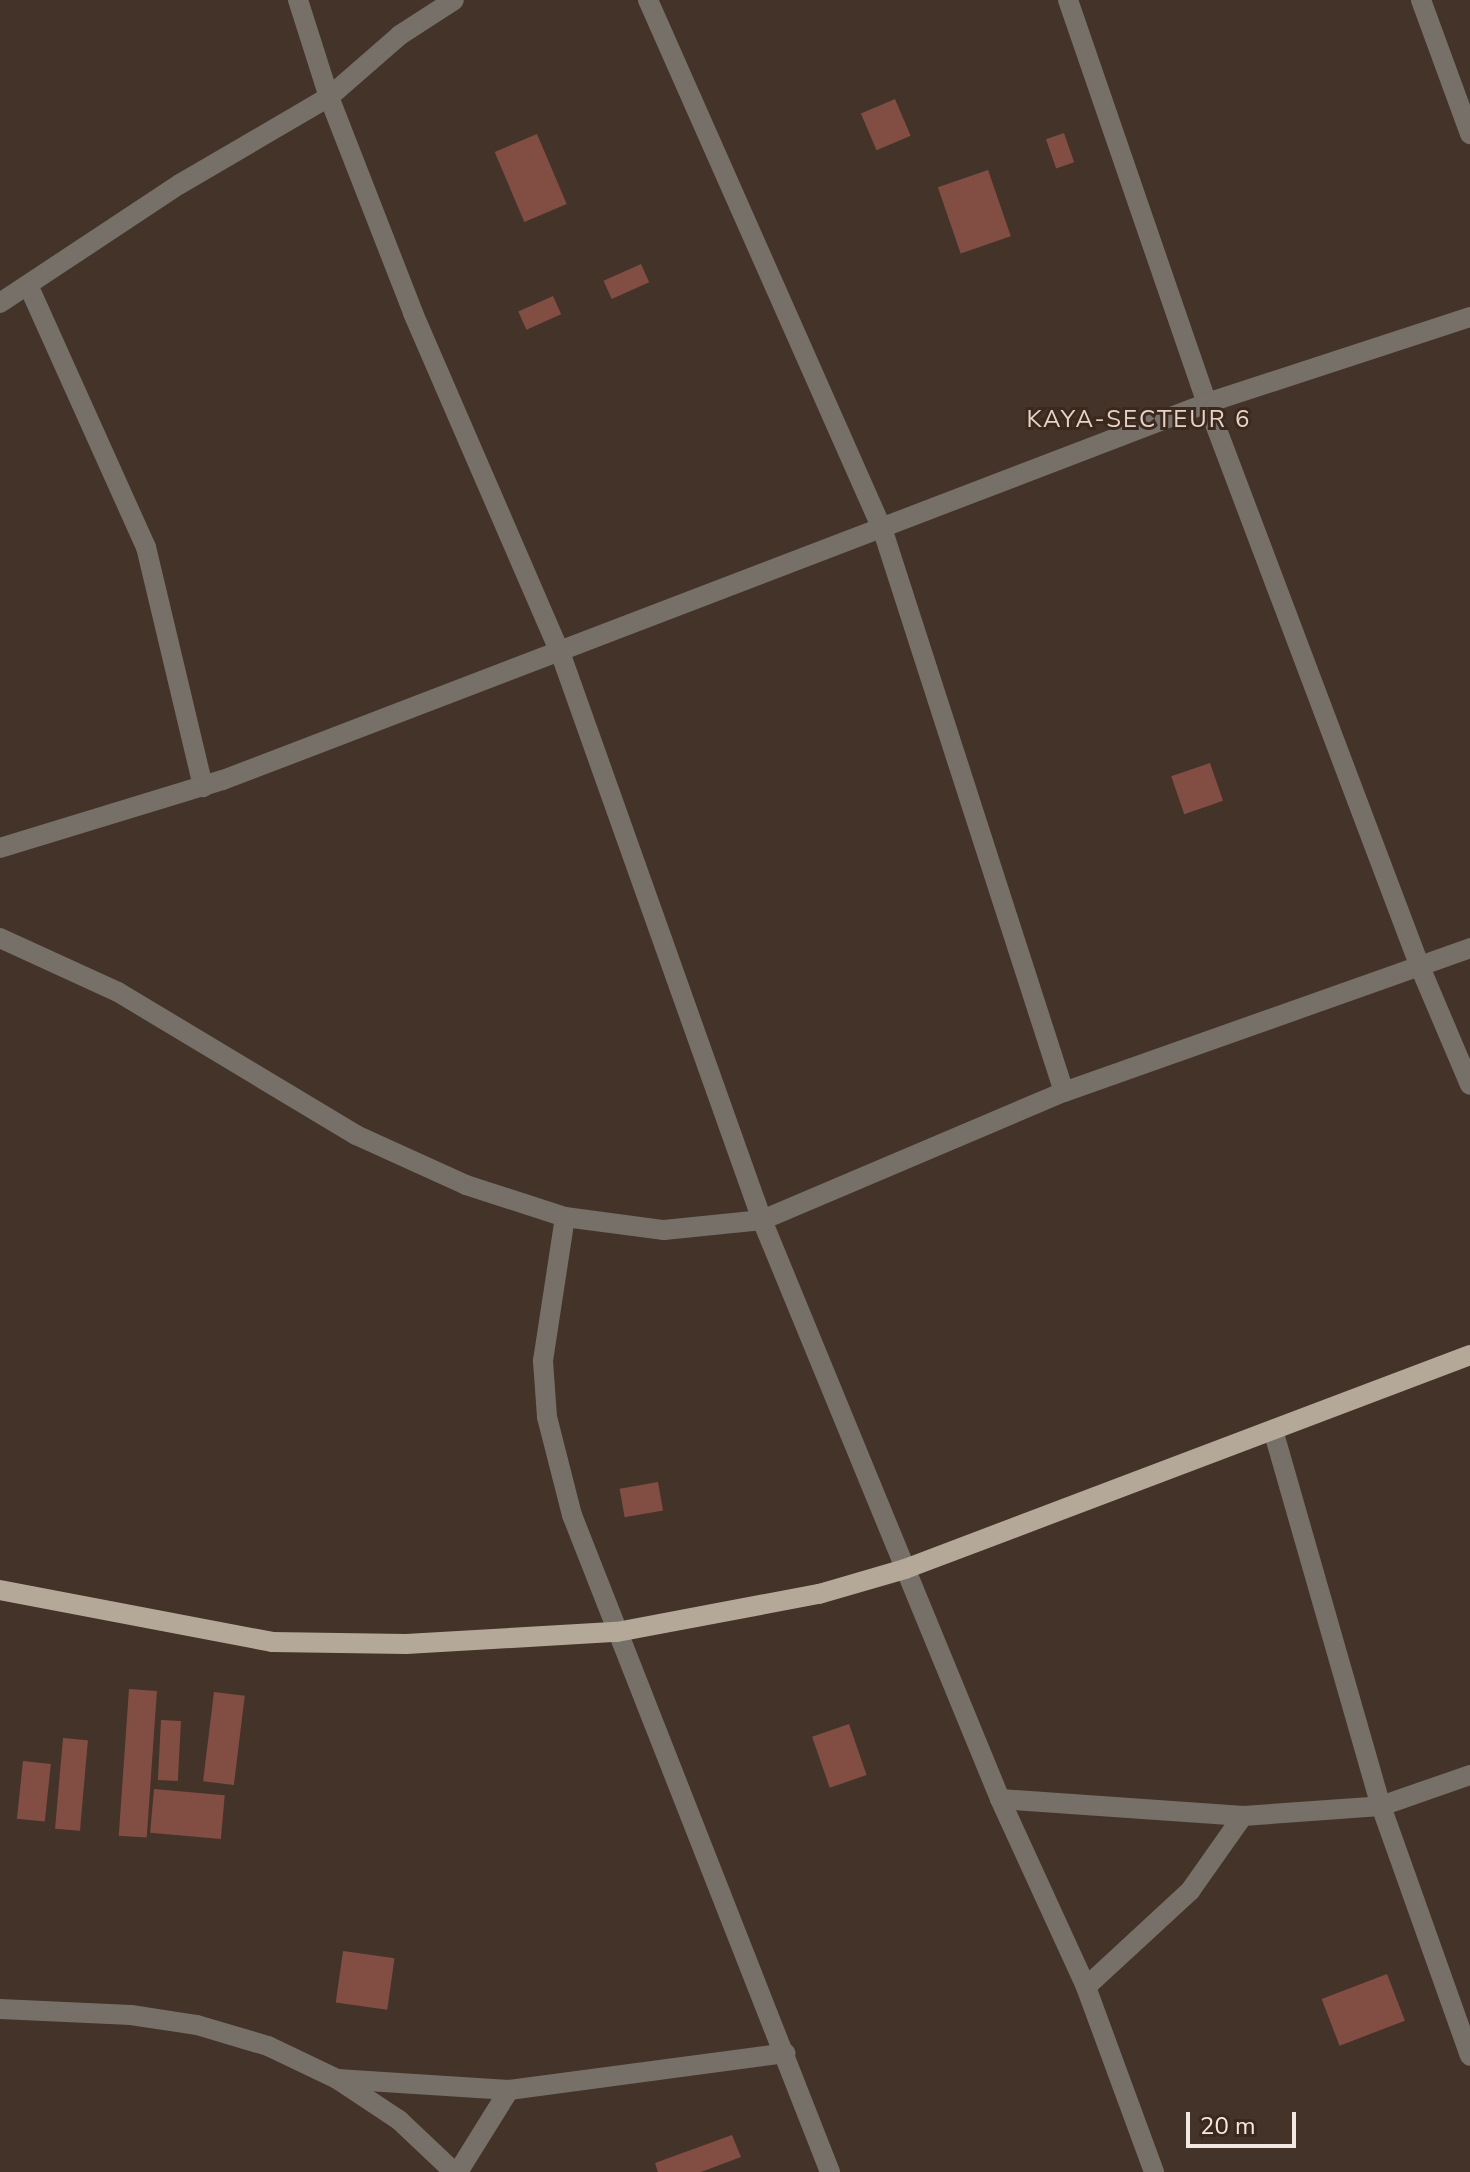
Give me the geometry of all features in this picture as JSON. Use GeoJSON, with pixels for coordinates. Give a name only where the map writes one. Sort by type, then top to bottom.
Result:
{"type":"FeatureCollection","features":[{"type":"Feature","properties":{"kind":"main road"},"geometry":{"type":"LineString","coordinates":[[0,1590],[272,1642],[406,1644],[617,1632],[819,1594],[905,1569],[1470,1355]]}},
{"type":"Feature","properties":{"kind":"street"},"geometry":{"type":"LineString","coordinates":[[298,0],[329,97],[413,313],[560,652],[762,1220],[1000,1799],[1086,1987],[1154,2172]]}},
{"type":"Feature","properties":{"kind":"street"},"geometry":{"type":"LineString","coordinates":[[0,303],[29,287],[180,184],[329,97],[400,35],[454,0]]}},
{"type":"Feature","properties":{"kind":"street"},"geometry":{"type":"LineString","coordinates":[[648,0],[883,531],[1064,1092]]}},
{"type":"Feature","properties":{"kind":"street"},"geometry":{"type":"LineString","coordinates":[[1068,0],[1207,403],[1420,967],[1470,1085]]}},
{"type":"Feature","properties":{"kind":"street"},"geometry":{"type":"LineString","coordinates":[[1421,0],[1470,134]]}},
{"type":"Feature","properties":{"kind":"street"},"geometry":{"type":"LineString","coordinates":[[29,287],[146,547],[203,787]]}},
{"type":"Feature","properties":{"kind":"street"},"geometry":{"type":"LineString","coordinates":[[0,848],[203,787],[883,531],[1207,403],[1470,317]]}},
{"type":"Feature","properties":{"kind":"street"},"geometry":{"type":"LineString","coordinates":[[0,938],[118,992],[356,1135],[466,1185],[565,1217],[664,1230],[762,1220],[1064,1092],[1470,948]]}},
{"type":"Feature","properties":{"kind":"street"},"geometry":{"type":"LineString","coordinates":[[565,1217],[543,1361],[547,1417],[572,1515],[786,2053],[830,2172]]}},
{"type":"Feature","properties":{"kind":"street"},"geometry":{"type":"LineString","coordinates":[[1273,1430],[1381,1806],[1470,2056]]}},
{"type":"Feature","properties":{"kind":"street"},"geometry":{"type":"LineString","coordinates":[[1000,1799],[1243,1816],[1381,1806],[1470,1775]]}},
{"type":"Feature","properties":{"kind":"street"},"geometry":{"type":"LineString","coordinates":[[1086,1987],[1190,1891],[1243,1816]]}},
{"type":"Feature","properties":{"kind":"street"},"geometry":{"type":"LineString","coordinates":[[0,2009],[131,2015],[197,2025],[268,2046],[337,2079],[399,2120],[456,2172],[509,2090]]}},
{"type":"Feature","properties":{"kind":"street"},"geometry":{"type":"LineString","coordinates":[[337,2079],[509,2090],[786,2053]]}},
{"type":"Feature","properties":{"kind":"building"},"geometry":{"type":"Polygon","coordinates":[[[895,99],[911,136],[877,150],[861,113],[895,99]]]}},
{"type":"Feature","properties":{"kind":"building"},"geometry":{"type":"Polygon","coordinates":[[[1064,133],[1074,162],[1056,168],[1046,139],[1064,133]]]}},
{"type":"Feature","properties":{"kind":"building"},"geometry":{"type":"Polygon","coordinates":[[[537,134],[567,204],[524,222],[495,152],[537,134]]]}},
{"type":"Feature","properties":{"kind":"building"},"geometry":{"type":"Polygon","coordinates":[[[988,170],[1011,236],[961,253],[938,187],[988,170]]]}},
{"type":"Feature","properties":{"kind":"building"},"geometry":{"type":"Polygon","coordinates":[[[641,264],[649,282],[612,299],[604,281],[641,264]]]}},
{"type":"Feature","properties":{"kind":"building"},"geometry":{"type":"Polygon","coordinates":[[[553,296],[561,314],[526,330],[518,311],[553,296]]]}},
{"type":"Feature","properties":{"kind":"building"},"geometry":{"type":"Polygon","coordinates":[[[1210,763],[1223,801],[1184,814],[1171,776],[1210,763]]]}},
{"type":"Feature","properties":{"kind":"building"},"geometry":{"type":"Polygon","coordinates":[[[658,1482],[663,1511],[625,1517],[620,1489],[658,1482]]]}},
{"type":"Feature","properties":{"kind":"building"},"geometry":{"type":"Polygon","coordinates":[[[129,1689],[157,1691],[147,1838],[119,1836],[129,1689]]]}},
{"type":"Feature","properties":{"kind":"building"},"geometry":{"type":"Polygon","coordinates":[[[214,1692],[245,1696],[234,1785],[203,1781],[214,1692]]]}},
{"type":"Feature","properties":{"kind":"building"},"geometry":{"type":"Polygon","coordinates":[[[161,1720],[181,1721],[178,1781],[158,1780],[161,1720]]]}},
{"type":"Feature","properties":{"kind":"building"},"geometry":{"type":"Polygon","coordinates":[[[849,1724],[867,1775],[830,1788],[812,1737],[849,1724]]]}},
{"type":"Feature","properties":{"kind":"building"},"geometry":{"type":"Polygon","coordinates":[[[63,1738],[88,1740],[80,1831],[55,1829],[63,1738]]]}},
{"type":"Feature","properties":{"kind":"building"},"geometry":{"type":"Polygon","coordinates":[[[23,1761],[51,1764],[45,1822],[17,1819],[23,1761]]]}},
{"type":"Feature","properties":{"kind":"building"},"geometry":{"type":"Polygon","coordinates":[[[154,1789],[225,1795],[221,1839],[150,1833],[154,1789]]]}},
{"type":"Feature","properties":{"kind":"building"},"geometry":{"type":"Polygon","coordinates":[[[343,1951],[394,1958],[387,2010],[336,2002],[343,1951]]]}},
{"type":"Feature","properties":{"kind":"building"},"geometry":{"type":"Polygon","coordinates":[[[1387,1974],[1405,2021],[1340,2046],[1322,1999],[1387,1974]]]}},
{"type":"Feature","properties":{"kind":"building"},"geometry":{"type":"Polygon","coordinates":[[[732,2135],[741,2157],[701,2172],[658,2172],[655,2163],[732,2135]]]}},
{"type":"Feature","properties":{"kind":"district","name":"KAYA-SECTEUR 6"},"geometry":{"type":"Point","coordinates":[1139,420]}}]}
